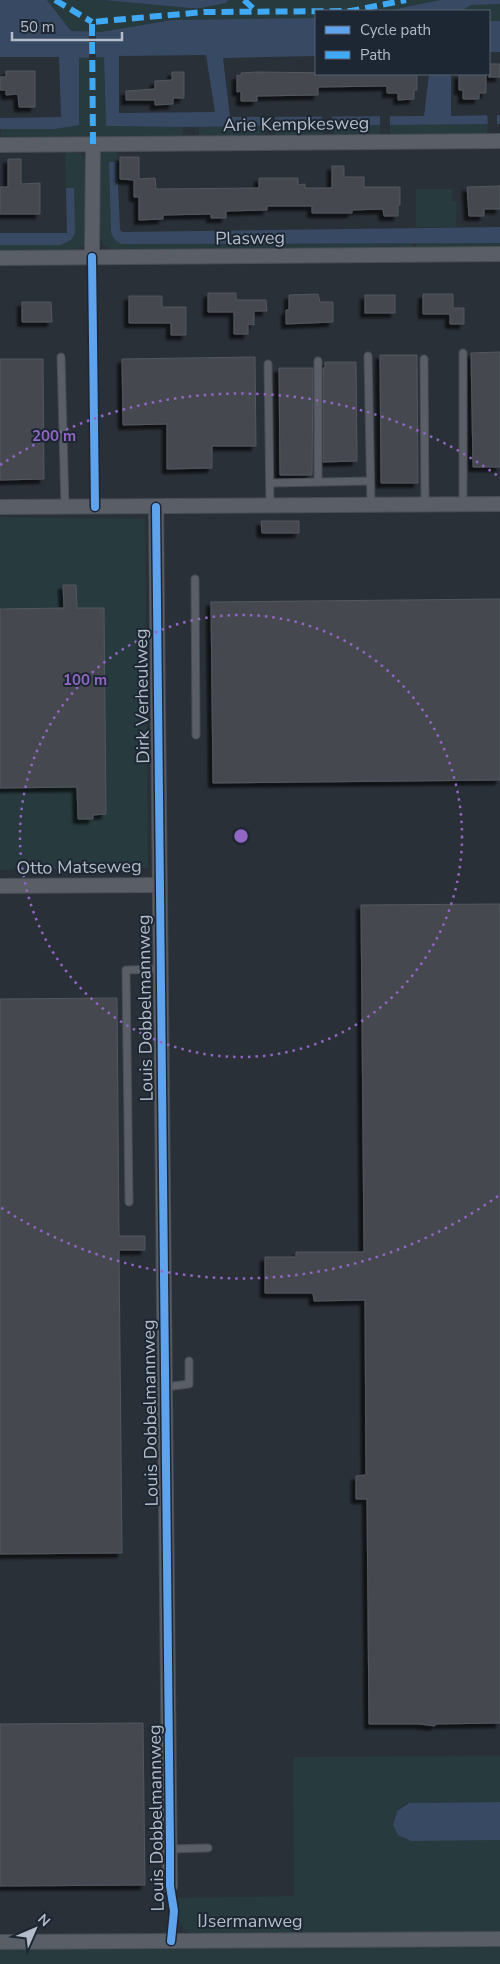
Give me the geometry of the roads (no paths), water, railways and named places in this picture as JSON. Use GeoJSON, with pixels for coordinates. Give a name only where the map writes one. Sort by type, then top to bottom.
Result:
{"type":"FeatureCollection","features":[{"type":"Feature","properties":{"kind":"street","name":"Arie Kempkesweg"},"geometry":{"type":"LineString","coordinates":[[0,145],[500,141]]}},
{"type":"Feature","properties":{"kind":"street"},"geometry":{"type":"LineString","coordinates":[[92,257],[93,144]]}},
{"type":"Feature","properties":{"kind":"street","name":"Plasweg"},"geometry":{"type":"LineString","coordinates":[[0,258],[500,254]]}},
{"type":"Feature","properties":{"kind":"street"},"geometry":{"type":"LineString","coordinates":[[0,507],[500,504]]}},
{"type":"Feature","properties":{"kind":"street","name":"Dirk Verheulweg"},"geometry":{"type":"LineString","coordinates":[[156,507],[159,885]]}},
{"type":"Feature","properties":{"kind":"street","name":"Otto Matseweg"},"geometry":{"type":"LineString","coordinates":[[0,886],[159,885]]}},
{"type":"Feature","properties":{"kind":"street","name":"Louis Dobbelmannweg"},"geometry":{"type":"LineString","coordinates":[[159,885],[170,1886]]}},
{"type":"Feature","properties":{"kind":"street","name":"IJsermanweg"},"geometry":{"type":"LineString","coordinates":[[0,1942],[500,1938]]}},
{"type":"Feature","properties":{"kind":"lane"},"geometry":{"type":"LineString","coordinates":[[463,353],[463,504]]}},
{"type":"Feature","properties":{"kind":"lane"},"geometry":{"type":"LineString","coordinates":[[368,356],[370,505]]}},
{"type":"Feature","properties":{"kind":"lane"},"geometry":{"type":"LineString","coordinates":[[61,357],[65,507]]}},
{"type":"Feature","properties":{"kind":"lane"},"geometry":{"type":"LineString","coordinates":[[424,359],[425,504]]}},
{"type":"Feature","properties":{"kind":"lane"},"geometry":{"type":"LineString","coordinates":[[318,361],[318,482]]}},
{"type":"Feature","properties":{"kind":"lane"},"geometry":{"type":"LineString","coordinates":[[268,364],[270,506]]}},
{"type":"Feature","properties":{"kind":"lane"},"geometry":{"type":"LineString","coordinates":[[270,483],[370,481]]}},
{"type":"Feature","properties":{"kind":"lane"},"geometry":{"type":"LineString","coordinates":[[195,579],[196,735]]}},
{"type":"Feature","properties":{"kind":"lane"},"geometry":{"type":"LineString","coordinates":[[130,1202],[126,970],[160,969]]}},
{"type":"Feature","properties":{"kind":"lane"},"geometry":{"type":"LineString","coordinates":[[165,1386],[189,1384],[189,1361]]}},
{"type":"Feature","properties":{"kind":"lane"},"geometry":{"type":"LineString","coordinates":[[170,1849],[208,1848]]}},
{"type":"Feature","properties":{"kind":"water"},"geometry":{"type":"Polygon","coordinates":[[[0,0],[47,0],[71,31],[101,32],[172,20],[315,18],[315,56],[223,58],[230,117],[424,116],[429,75],[451,75],[451,116],[500,115],[500,124],[106,126],[104,57],[79,58],[79,125],[55,129],[0,129],[0,118],[61,117],[59,57],[0,57],[0,0]],[[206,55],[119,56],[119,113],[215,112],[206,55]]]}},
{"type":"Feature","properties":{"kind":"water"},"geometry":{"type":"Polygon","coordinates":[[[103,0],[228,0],[226,3],[201,8],[190,8],[103,0]]]}},
{"type":"Feature","properties":{"kind":"water"},"geometry":{"type":"Polygon","coordinates":[[[440,0],[500,0],[500,4],[471,5],[464,10],[391,10],[440,0]]]}},
{"type":"Feature","properties":{"kind":"water"},"geometry":{"type":"Polygon","coordinates":[[[490,21],[500,21],[500,52],[490,52],[490,21]]]}},
{"type":"Feature","properties":{"kind":"water"},"geometry":{"type":"Polygon","coordinates":[[[109,162],[117,162],[120,229],[122,232],[500,227],[500,243],[121,244],[114,239],[111,232],[109,162]]]}},
{"type":"Feature","properties":{"kind":"water"},"geometry":{"type":"Polygon","coordinates":[[[66,188],[74,188],[75,233],[71,240],[61,245],[0,245],[0,233],[67,233],[66,188]]]}},
{"type":"Feature","properties":{"kind":"water"},"geometry":{"type":"Polygon","coordinates":[[[500,1802],[500,1840],[411,1841],[398,1835],[393,1825],[397,1811],[409,1803],[500,1802]]]}}]}
